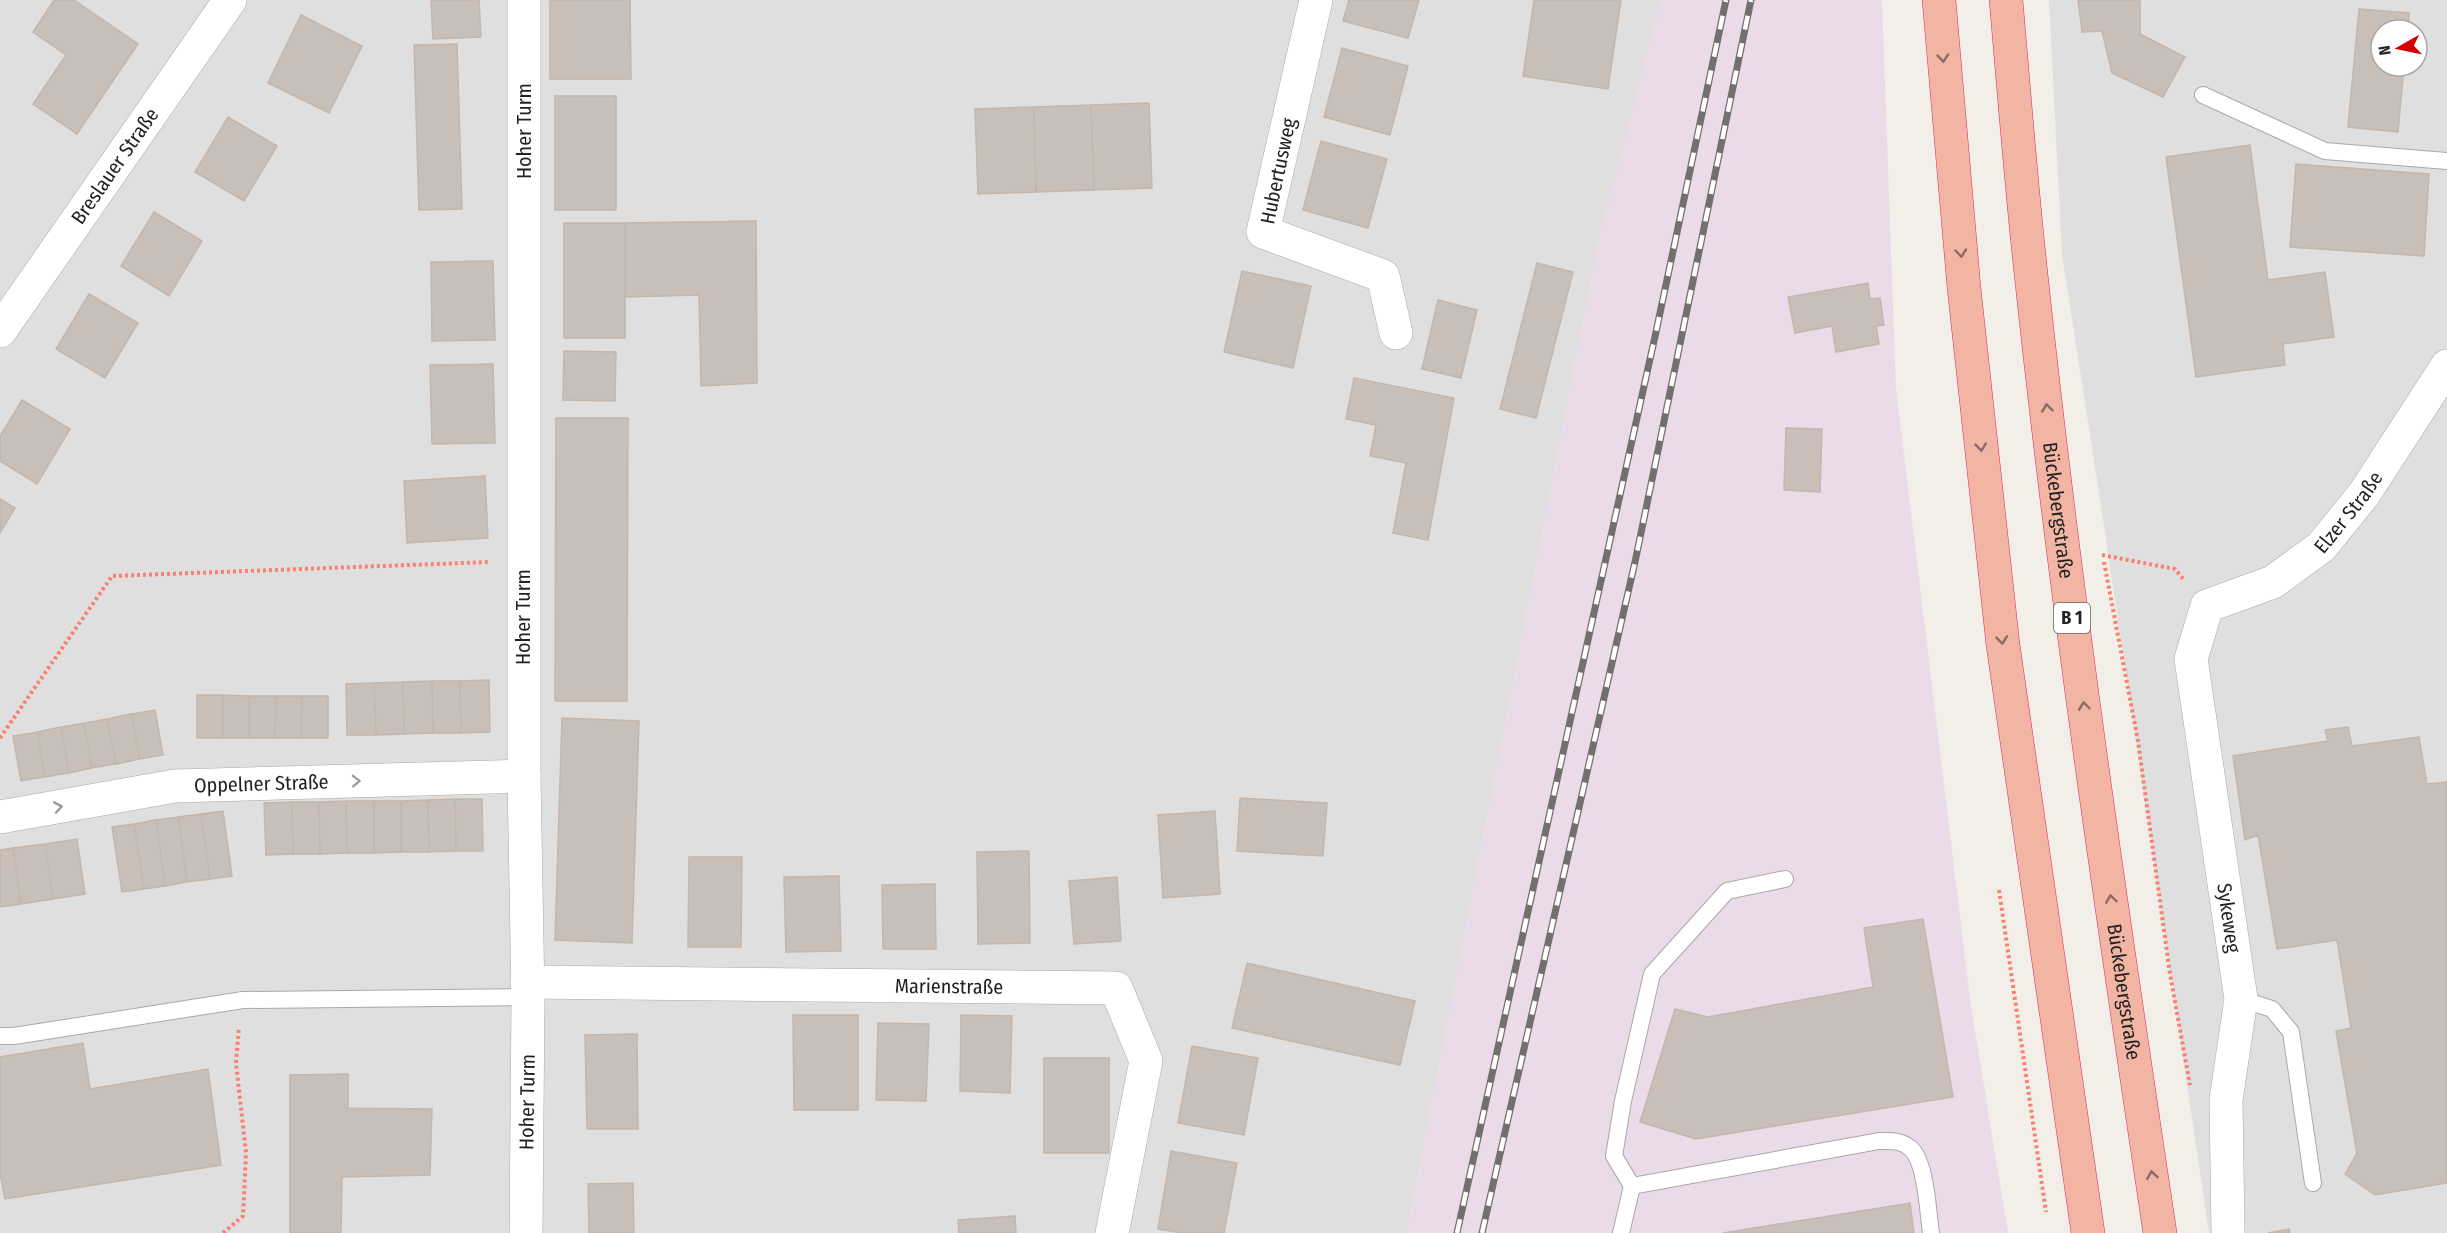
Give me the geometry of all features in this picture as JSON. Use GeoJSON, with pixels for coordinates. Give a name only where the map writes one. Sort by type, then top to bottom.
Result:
{"type":"FeatureCollection","features":[{"type":"Feature","properties":{"kind":"highway"},"geometry":{"type":"LineString","coordinates":[[1939,0],[1964,288],[2002,645],[2088,1233]]}},
{"type":"Feature","properties":{"kind":"highway","name":"Bückebergstraße"},"geometry":{"type":"LineString","coordinates":[[2006,0],[2031,273],[2073,630],[2160,1233]]}},
{"type":"Feature","properties":{"kind":"street","name":"Breslauer Straße"},"geometry":{"type":"LineString","coordinates":[[0,331],[230,0]]}},
{"type":"Feature","properties":{"kind":"street","name":"Hoher Turm"},"geometry":{"type":"LineString","coordinates":[[524,0],[523,561],[527,990],[526,1233]]}},
{"type":"Feature","properties":{"kind":"street","name":"Hubertusweg"},"geometry":{"type":"LineString","coordinates":[[1316,0],[1263,232],[1383,276],[1396,333]]}},
{"type":"Feature","properties":{"kind":"street","name":"Elzer Straße"},"geometry":{"type":"LineString","coordinates":[[2207,606],[2273,582],[2321,547],[2364,494],[2445,374]]}},
{"type":"Feature","properties":{"kind":"street","name":"Sykeweg"},"geometry":{"type":"LineString","coordinates":[[2207,606],[2191,659],[2241,999],[2226,1100],[2228,1233]]}},
{"type":"Feature","properties":{"kind":"street","name":"Oppelner Straße"},"geometry":{"type":"LineString","coordinates":[[0,817],[175,786],[524,776]]}},
{"type":"Feature","properties":{"kind":"street","name":"Marienstraße"},"geometry":{"type":"LineString","coordinates":[[527,990],[1116,987],[1146,1061],[1112,1233]]}},
{"type":"Feature","properties":{"kind":"lane"},"geometry":{"type":"LineString","coordinates":[[2203,95],[2325,151],[2447,161]]}},
{"type":"Feature","properties":{"kind":"lane"},"geometry":{"type":"LineString","coordinates":[[1621,1233],[1632,1186],[1614,1156],[1623,1101],[1652,974],[1727,891],[1785,879]]}},
{"type":"Feature","properties":{"kind":"lane"},"geometry":{"type":"LineString","coordinates":[[0,1036],[14,1036],[243,1000],[527,990]]}},
{"type":"Feature","properties":{"kind":"lane"},"geometry":{"type":"LineString","coordinates":[[2241,999],[2272,1009],[2291,1032],[2313,1183]]}},
{"type":"Feature","properties":{"kind":"lane"},"geometry":{"type":"LineString","coordinates":[[1632,1186],[1879,1142],[1897,1141],[1911,1148],[1920,1161],[1931,1233]]}},
{"type":"Feature","properties":{"kind":"path"},"geometry":{"type":"LineString","coordinates":[[2101,544],[2138,741],[2170,974],[2192,1092]]}},
{"type":"Feature","properties":{"kind":"path"},"geometry":{"type":"LineString","coordinates":[[2103,555],[2175,569],[2207,606]]}},
{"type":"Feature","properties":{"kind":"path"},"geometry":{"type":"LineString","coordinates":[[0,738],[112,576],[523,561]]}},
{"type":"Feature","properties":{"kind":"path"},"geometry":{"type":"LineString","coordinates":[[223,1233],[243,1216],[246,1153],[236,1063],[243,1000]]}},
{"type":"Feature","properties":{"kind":"shaded area"},"geometry":{"type":"Polygon","coordinates":[[[0,0],[1670,0],[1602,226],[1407,1233],[0,1233],[0,0]]]}},
{"type":"Feature","properties":{"kind":"shaded area"},"geometry":{"type":"Polygon","coordinates":[[[1661,0],[1882,0],[1896,388],[1971,1007],[2008,1233],[1407,1233],[1602,226],[1661,0]]]}},
{"type":"Feature","properties":{"kind":"shaded area"},"geometry":{"type":"Polygon","coordinates":[[[2049,0],[2447,0],[2447,1233],[2209,1233],[2062,255],[2049,0]]]}},
{"type":"Feature","properties":{"kind":"building"},"geometry":{"type":"Polygon","coordinates":[[[54,0],[74,0],[138,44],[77,134],[33,104],[66,55],[33,32],[54,0]]]}},
{"type":"Feature","properties":{"kind":"building"},"geometry":{"type":"Polygon","coordinates":[[[431,0],[479,0],[481,37],[433,39],[431,0]]]}},
{"type":"Feature","properties":{"kind":"building"},"geometry":{"type":"Polygon","coordinates":[[[550,0],[630,0],[631,79],[550,79],[550,0]]]}},
{"type":"Feature","properties":{"kind":"building"},"geometry":{"type":"Polygon","coordinates":[[[1349,0],[1419,0],[1408,38],[1343,21],[1349,0]]]}},
{"type":"Feature","properties":{"kind":"building"},"geometry":{"type":"Polygon","coordinates":[[[1534,0],[1621,0],[1608,89],[1523,76],[1534,0]]]}},
{"type":"Feature","properties":{"kind":"building"},"geometry":{"type":"Polygon","coordinates":[[[2078,0],[2140,0],[2140,34],[2185,57],[2163,97],[2112,73],[2102,31],[2082,32],[2078,0]]]}},
{"type":"Feature","properties":{"kind":"building"},"geometry":{"type":"Polygon","coordinates":[[[2359,9],[2409,13],[2409,18],[2369,18],[2369,78],[2403,78],[2398,132],[2348,127],[2359,9]]]}},
{"type":"Feature","properties":{"kind":"building"},"geometry":{"type":"Polygon","coordinates":[[[301,15],[362,46],[329,113],[268,83],[301,15]]]}},
{"type":"Feature","properties":{"kind":"building"},"geometry":{"type":"Polygon","coordinates":[[[457,44],[462,209],[419,210],[414,45],[457,44]]]}},
{"type":"Feature","properties":{"kind":"building"},"geometry":{"type":"Polygon","coordinates":[[[1342,48],[1408,66],[1390,135],[1324,117],[1342,48]]]}},
{"type":"Feature","properties":{"kind":"building"},"geometry":{"type":"Polygon","coordinates":[[[555,96],[616,96],[616,210],[555,210],[555,96]]]}},
{"type":"Feature","properties":{"kind":"building"},"geometry":{"type":"Polygon","coordinates":[[[1149,103],[1152,188],[1094,190],[1091,105],[1149,103]]]}},
{"type":"Feature","properties":{"kind":"building"},"geometry":{"type":"Polygon","coordinates":[[[1091,105],[1094,190],[1036,192],[1034,107],[1091,105]]]}},
{"type":"Feature","properties":{"kind":"building"},"geometry":{"type":"Polygon","coordinates":[[[1034,107],[1036,192],[978,194],[975,109],[1034,107]]]}},
{"type":"Feature","properties":{"kind":"building"},"geometry":{"type":"Polygon","coordinates":[[[228,117],[277,146],[244,201],[195,172],[228,117]]]}},
{"type":"Feature","properties":{"kind":"building"},"geometry":{"type":"Polygon","coordinates":[[[1321,141],[1387,159],[1368,228],[1303,210],[1321,141]]]}},
{"type":"Feature","properties":{"kind":"building"},"geometry":{"type":"Polygon","coordinates":[[[2250,145],[2268,280],[2325,272],[2334,337],[2283,344],[2285,365],[2196,377],[2166,157],[2250,145]]]}},
{"type":"Feature","properties":{"kind":"building"},"geometry":{"type":"Polygon","coordinates":[[[2296,164],[2429,174],[2424,256],[2290,247],[2296,164]]]}},
{"type":"Feature","properties":{"kind":"building"},"geometry":{"type":"Polygon","coordinates":[[[154,212],[202,241],[169,296],[121,266],[154,212]]]}},
{"type":"Feature","properties":{"kind":"building"},"geometry":{"type":"Polygon","coordinates":[[[756,221],[757,383],[701,386],[699,295],[625,297],[625,223],[756,221]]]}},
{"type":"Feature","properties":{"kind":"building"},"geometry":{"type":"Polygon","coordinates":[[[564,223],[625,223],[625,338],[564,338],[564,223]]]}},
{"type":"Feature","properties":{"kind":"building"},"geometry":{"type":"Polygon","coordinates":[[[493,261],[495,340],[432,341],[431,262],[493,261]]]}},
{"type":"Feature","properties":{"kind":"building"},"geometry":{"type":"Polygon","coordinates":[[[1537,263],[1573,272],[1536,418],[1500,409],[1537,263]]]}},
{"type":"Feature","properties":{"kind":"building"},"geometry":{"type":"Polygon","coordinates":[[[1242,271],[1311,286],[1293,368],[1224,352],[1242,271]]]}},
{"type":"Feature","properties":{"kind":"building"},"geometry":{"type":"Polygon","coordinates":[[[1868,283],[1870,299],[1880,298],[1884,325],[1876,326],[1879,344],[1836,352],[1832,326],[1795,333],[1788,297],[1868,283]]]}},
{"type":"Feature","properties":{"kind":"building"},"geometry":{"type":"Polygon","coordinates":[[[89,294],[138,323],[105,378],[56,349],[89,294]]]}},
{"type":"Feature","properties":{"kind":"building"},"geometry":{"type":"Polygon","coordinates":[[[1438,300],[1477,310],[1461,378],[1422,369],[1438,300]]]}},
{"type":"Feature","properties":{"kind":"building"},"geometry":{"type":"Polygon","coordinates":[[[564,351],[616,352],[615,401],[563,400],[564,351]]]}},
{"type":"Feature","properties":{"kind":"building"},"geometry":{"type":"Polygon","coordinates":[[[493,364],[495,443],[432,444],[430,365],[493,364]]]}},
{"type":"Feature","properties":{"kind":"building"},"geometry":{"type":"Polygon","coordinates":[[[1354,378],[1454,398],[1428,540],[1393,533],[1406,463],[1370,456],[1376,425],[1346,419],[1354,378]]]}},
{"type":"Feature","properties":{"kind":"building"},"geometry":{"type":"Polygon","coordinates":[[[22,400],[70,429],[37,484],[0,461],[0,436],[22,400]]]}},
{"type":"Feature","properties":{"kind":"building"},"geometry":{"type":"Polygon","coordinates":[[[556,418],[628,418],[627,701],[555,701],[556,418]]]}},
{"type":"Feature","properties":{"kind":"building"},"geometry":{"type":"Polygon","coordinates":[[[1786,428],[1822,429],[1820,492],[1784,490],[1786,428]]]}},
{"type":"Feature","properties":{"kind":"building"},"geometry":{"type":"Polygon","coordinates":[[[485,476],[488,538],[407,543],[404,481],[485,476]]]}},
{"type":"Feature","properties":{"kind":"building"},"geometry":{"type":"Polygon","coordinates":[[[0,499],[15,508],[0,533],[0,499]]]}},
{"type":"Feature","properties":{"kind":"building"},"geometry":{"type":"Polygon","coordinates":[[[489,680],[490,732],[461,733],[460,681],[489,680]]]}},
{"type":"Feature","properties":{"kind":"building"},"geometry":{"type":"Polygon","coordinates":[[[432,681],[460,681],[461,733],[433,733],[432,681]]]}},
{"type":"Feature","properties":{"kind":"building"},"geometry":{"type":"Polygon","coordinates":[[[432,681],[433,733],[404,734],[403,682],[432,681]]]}},
{"type":"Feature","properties":{"kind":"building"},"geometry":{"type":"Polygon","coordinates":[[[403,682],[404,734],[376,735],[374,683],[403,682]]]}},
{"type":"Feature","properties":{"kind":"building"},"geometry":{"type":"Polygon","coordinates":[[[374,683],[376,735],[347,735],[346,684],[374,683]]]}},
{"type":"Feature","properties":{"kind":"building"},"geometry":{"type":"Polygon","coordinates":[[[197,695],[223,695],[223,738],[197,738],[197,695]]]}},
{"type":"Feature","properties":{"kind":"building"},"geometry":{"type":"Polygon","coordinates":[[[223,695],[249,696],[249,738],[223,738],[223,695]]]}},
{"type":"Feature","properties":{"kind":"building"},"geometry":{"type":"Polygon","coordinates":[[[249,696],[276,696],[275,738],[249,738],[249,696]]]}},
{"type":"Feature","properties":{"kind":"building"},"geometry":{"type":"Polygon","coordinates":[[[276,696],[302,696],[301,738],[275,738],[276,696]]]}},
{"type":"Feature","properties":{"kind":"building"},"geometry":{"type":"Polygon","coordinates":[[[302,696],[328,696],[328,738],[301,738],[302,696]]]}},
{"type":"Feature","properties":{"kind":"building"},"geometry":{"type":"Polygon","coordinates":[[[155,710],[163,755],[140,759],[131,714],[155,710]]]}},
{"type":"Feature","properties":{"kind":"building"},"geometry":{"type":"Polygon","coordinates":[[[131,714],[140,759],[116,764],[107,719],[131,714]]]}},
{"type":"Feature","properties":{"kind":"building"},"geometry":{"type":"Polygon","coordinates":[[[562,718],[639,721],[632,943],[555,940],[562,718]]]}},
{"type":"Feature","properties":{"kind":"building"},"geometry":{"type":"Polygon","coordinates":[[[107,719],[116,764],[92,768],[84,723],[107,719]]]}},
{"type":"Feature","properties":{"kind":"building"},"geometry":{"type":"Polygon","coordinates":[[[84,723],[92,768],[69,773],[61,727],[84,723]]]}},
{"type":"Feature","properties":{"kind":"building"},"geometry":{"type":"Polygon","coordinates":[[[61,727],[69,773],[45,777],[37,732],[61,727]]]}},
{"type":"Feature","properties":{"kind":"building"},"geometry":{"type":"Polygon","coordinates":[[[2348,727],[2352,746],[2419,737],[2427,784],[2447,782],[2447,1183],[2375,1195],[2345,1174],[2357,1153],[2336,1031],[2351,1028],[2337,940],[2277,949],[2258,835],[2245,840],[2233,756],[2328,741],[2325,730],[2348,727]]]}},
{"type":"Feature","properties":{"kind":"building"},"geometry":{"type":"Polygon","coordinates":[[[37,732],[45,777],[21,781],[13,736],[37,732]]]}},
{"type":"Feature","properties":{"kind":"building"},"geometry":{"type":"Polygon","coordinates":[[[1240,798],[1327,803],[1323,856],[1237,851],[1240,798]]]}},
{"type":"Feature","properties":{"kind":"building"},"geometry":{"type":"Polygon","coordinates":[[[455,799],[482,799],[483,851],[456,851],[455,799]]]}},
{"type":"Feature","properties":{"kind":"building"},"geometry":{"type":"Polygon","coordinates":[[[455,799],[456,851],[429,852],[428,800],[455,799]]]}},
{"type":"Feature","properties":{"kind":"building"},"geometry":{"type":"Polygon","coordinates":[[[428,800],[429,852],[401,852],[401,801],[428,800]]]}},
{"type":"Feature","properties":{"kind":"building"},"geometry":{"type":"Polygon","coordinates":[[[346,801],[347,853],[320,854],[319,802],[346,801]]]}},
{"type":"Feature","properties":{"kind":"building"},"geometry":{"type":"Polygon","coordinates":[[[346,801],[374,801],[374,853],[347,853],[346,801]]]}},
{"type":"Feature","properties":{"kind":"building"},"geometry":{"type":"Polygon","coordinates":[[[374,801],[401,801],[401,852],[374,853],[374,801]]]}},
{"type":"Feature","properties":{"kind":"building"},"geometry":{"type":"Polygon","coordinates":[[[292,802],[293,854],[266,855],[264,803],[292,802]]]}},
{"type":"Feature","properties":{"kind":"building"},"geometry":{"type":"Polygon","coordinates":[[[292,802],[319,802],[320,854],[293,854],[292,802]]]}},
{"type":"Feature","properties":{"kind":"building"},"geometry":{"type":"Polygon","coordinates":[[[223,811],[232,876],[210,879],[201,814],[223,811]]]}},
{"type":"Feature","properties":{"kind":"building"},"geometry":{"type":"Polygon","coordinates":[[[1215,811],[1220,894],[1163,898],[1158,815],[1215,811]]]}},
{"type":"Feature","properties":{"kind":"building"},"geometry":{"type":"Polygon","coordinates":[[[201,814],[210,879],[187,882],[178,817],[201,814]]]}},
{"type":"Feature","properties":{"kind":"building"},"geometry":{"type":"Polygon","coordinates":[[[178,817],[187,882],[165,886],[156,820],[178,817]]]}},
{"type":"Feature","properties":{"kind":"building"},"geometry":{"type":"Polygon","coordinates":[[[156,820],[165,886],[144,889],[134,824],[156,820]]]}},
{"type":"Feature","properties":{"kind":"building"},"geometry":{"type":"Polygon","coordinates":[[[134,824],[144,889],[122,892],[112,827],[134,824]]]}},
{"type":"Feature","properties":{"kind":"building"},"geometry":{"type":"Polygon","coordinates":[[[77,839],[85,894],[53,899],[45,844],[77,839]]]}},
{"type":"Feature","properties":{"kind":"building"},"geometry":{"type":"Polygon","coordinates":[[[45,844],[53,899],[21,904],[13,848],[45,844]]]}},
{"type":"Feature","properties":{"kind":"building"},"geometry":{"type":"Polygon","coordinates":[[[13,848],[21,904],[0,907],[0,850],[13,848]]]}},
{"type":"Feature","properties":{"kind":"building"},"geometry":{"type":"Polygon","coordinates":[[[1029,851],[1030,943],[978,944],[977,852],[1029,851]]]}},
{"type":"Feature","properties":{"kind":"building"},"geometry":{"type":"Polygon","coordinates":[[[689,857],[742,857],[741,947],[688,947],[689,857]]]}},
{"type":"Feature","properties":{"kind":"building"},"geometry":{"type":"Polygon","coordinates":[[[839,876],[841,951],[786,952],[784,877],[839,876]]]}},
{"type":"Feature","properties":{"kind":"building"},"geometry":{"type":"Polygon","coordinates":[[[1117,877],[1121,941],[1074,944],[1069,881],[1117,877]]]}},
{"type":"Feature","properties":{"kind":"building"},"geometry":{"type":"Polygon","coordinates":[[[935,884],[936,949],[883,949],[882,885],[935,884]]]}},
{"type":"Feature","properties":{"kind":"building"},"geometry":{"type":"Polygon","coordinates":[[[1923,919],[1953,1097],[1696,1139],[1640,1122],[1675,1009],[1708,1017],[1873,987],[1864,928],[1923,919]]]}},
{"type":"Feature","properties":{"kind":"building"},"geometry":{"type":"Polygon","coordinates":[[[1247,963],[1415,1001],[1400,1065],[1232,1028],[1247,963]]]}},
{"type":"Feature","properties":{"kind":"building"},"geometry":{"type":"Polygon","coordinates":[[[793,1015],[858,1015],[858,1110],[794,1110],[793,1015]]]}},
{"type":"Feature","properties":{"kind":"building"},"geometry":{"type":"Polygon","coordinates":[[[961,1015],[1012,1016],[1010,1093],[960,1091],[961,1015]]]}},
{"type":"Feature","properties":{"kind":"building"},"geometry":{"type":"Polygon","coordinates":[[[878,1023],[929,1024],[926,1101],[876,1100],[878,1023]]]}},
{"type":"Feature","properties":{"kind":"building"},"geometry":{"type":"Polygon","coordinates":[[[637,1034],[638,1129],[587,1129],[585,1035],[637,1034]]]}},
{"type":"Feature","properties":{"kind":"building"},"geometry":{"type":"Polygon","coordinates":[[[83,1043],[90,1089],[208,1069],[221,1165],[5,1199],[0,1173],[0,1057],[83,1043]]]}},
{"type":"Feature","properties":{"kind":"building"},"geometry":{"type":"Polygon","coordinates":[[[1192,1046],[1258,1058],[1244,1135],[1178,1123],[1192,1046]]]}},
{"type":"Feature","properties":{"kind":"building"},"geometry":{"type":"Polygon","coordinates":[[[1044,1058],[1109,1058],[1109,1153],[1044,1153],[1044,1058]]]}},
{"type":"Feature","properties":{"kind":"building"},"geometry":{"type":"Polygon","coordinates":[[[348,1074],[348,1108],[432,1109],[430,1175],[342,1177],[341,1233],[290,1233],[290,1075],[348,1074]]]}},
{"type":"Feature","properties":{"kind":"building"},"geometry":{"type":"Polygon","coordinates":[[[1171,1151],[1237,1163],[1224,1233],[1182,1233],[1158,1229],[1171,1151]]]}},
{"type":"Feature","properties":{"kind":"building"},"geometry":{"type":"Polygon","coordinates":[[[633,1183],[634,1233],[589,1233],[588,1184],[633,1183]]]}},
{"type":"Feature","properties":{"kind":"building"},"geometry":{"type":"Polygon","coordinates":[[[1910,1203],[1914,1233],[1723,1233],[1910,1203]]]}},
{"type":"Feature","properties":{"kind":"building"},"geometry":{"type":"Polygon","coordinates":[[[1015,1216],[1016,1233],[959,1233],[958,1220],[1015,1216]]]}},
{"type":"Feature","properties":{"kind":"building"},"geometry":{"type":"Polygon","coordinates":[[[2289,1229],[2290,1233],[2268,1233],[2289,1229]]]}},
{"type":"Feature","properties":{"kind":"railway"},"geometry":{"type":"LineString","coordinates":[[1457,1233],[1656,332],[1726,0]]}},
{"type":"Feature","properties":{"kind":"railway"},"geometry":{"type":"LineString","coordinates":[[1482,1233],[1635,562],[1751,0]]}}]}
